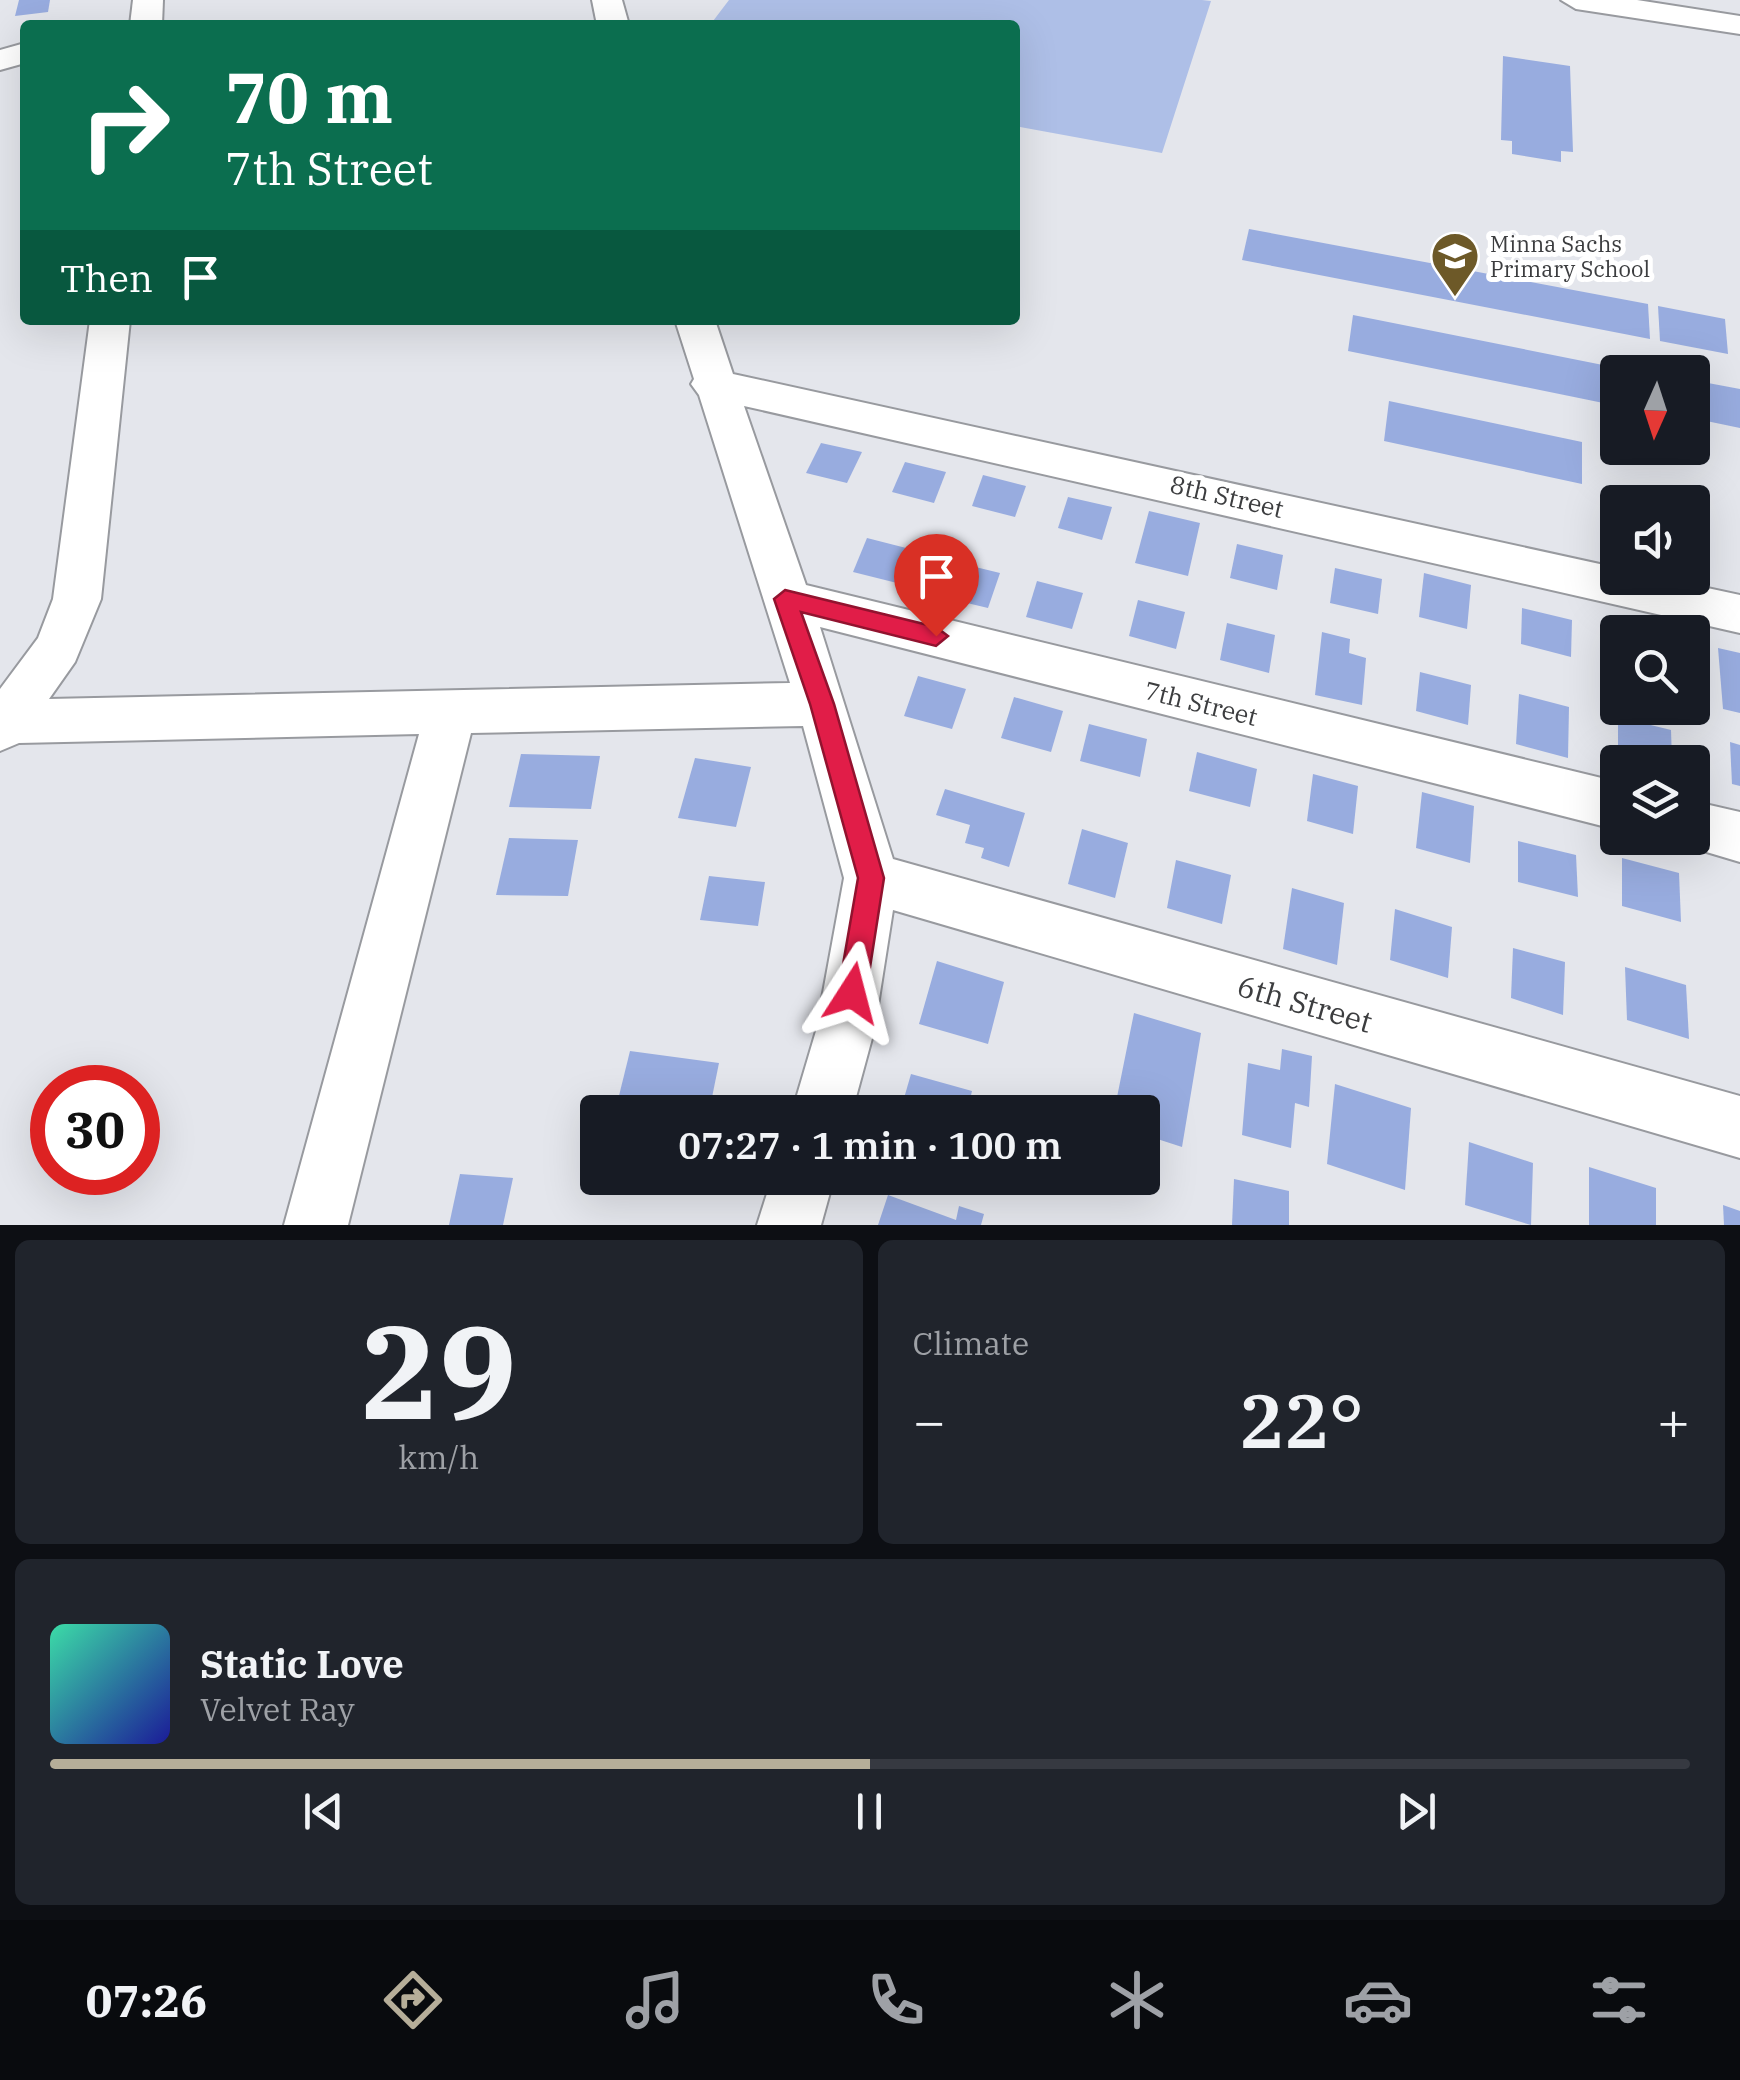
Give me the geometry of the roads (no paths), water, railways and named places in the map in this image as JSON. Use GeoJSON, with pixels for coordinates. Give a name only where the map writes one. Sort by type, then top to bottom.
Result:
{"type":"FeatureCollection","features":[{"type":"Feature","properties":{"kind":"street"},"geometry":{"type":"LineString","coordinates":[[1576,0],[1679,8],[1740,25]]}},
{"type":"Feature","properties":{"kind":"street"},"geometry":{"type":"LineString","coordinates":[[4,725],[58,648],[77,599],[109,325]]}},
{"type":"Feature","properties":{"kind":"street"},"geometry":{"type":"LineString","coordinates":[[696,325],[712,384],[822,704],[871,878],[846,1031],[827,1095]]}},
{"type":"Feature","properties":{"kind":"street","name":"8th Street"},"geometry":{"type":"LineString","coordinates":[[712,384],[1157,480],[1740,614]]}},
{"type":"Feature","properties":{"kind":"street","name":"7th Street"},"geometry":{"type":"LineString","coordinates":[[785,599],[1600,802]]}},
{"type":"Feature","properties":{"kind":"street"},"geometry":{"type":"LineString","coordinates":[[4,725],[822,704]]}},
{"type":"Feature","properties":{"kind":"street"},"geometry":{"type":"LineString","coordinates":[[316,1225],[452,712]]}},
{"type":"Feature","properties":{"kind":"street"},"geometry":{"type":"LineString","coordinates":[[1710,830],[1740,837]]}},
{"type":"Feature","properties":{"kind":"street","name":"6th Street"},"geometry":{"type":"LineString","coordinates":[[871,878],[1740,1128]]}},
{"type":"Feature","properties":{"kind":"street"},"geometry":{"type":"LineString","coordinates":[[789,1225],[798,1195]]}},
{"type":"Feature","properties":{"kind":"place","name":"Minna Sachs Primary School"},"geometry":{"type":"Point","coordinates":[1455,298]}}]}
